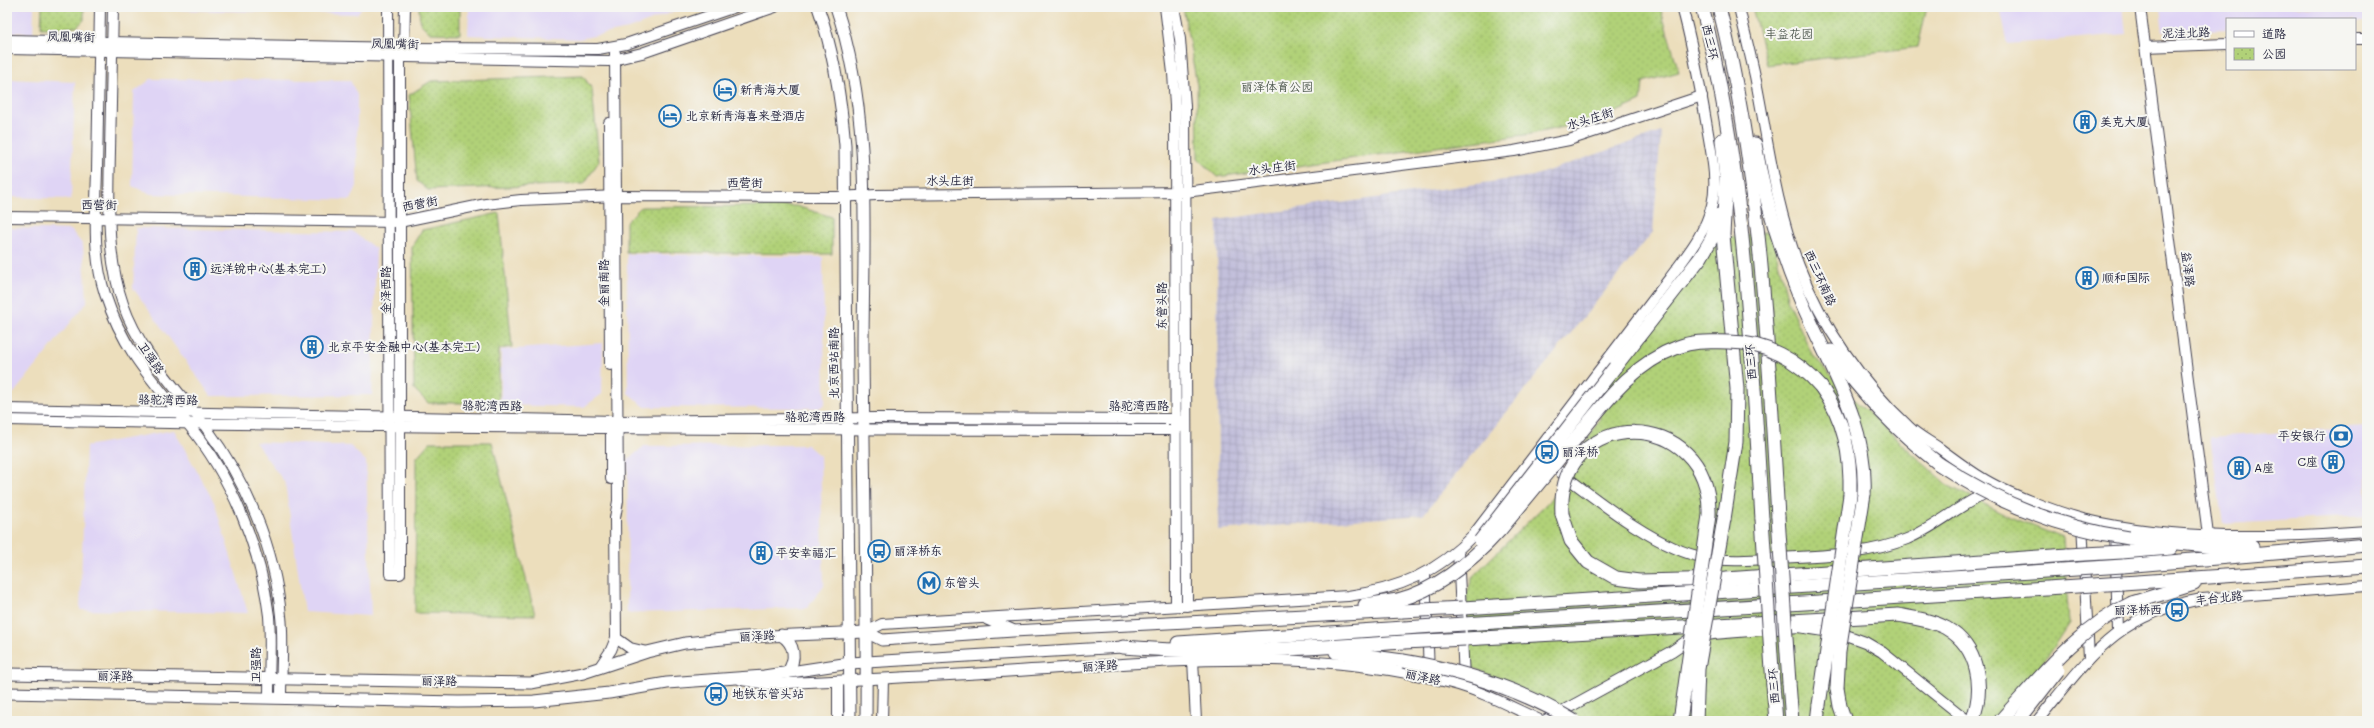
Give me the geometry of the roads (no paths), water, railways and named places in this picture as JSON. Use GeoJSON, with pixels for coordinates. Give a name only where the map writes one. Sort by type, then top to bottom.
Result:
{"type":"FeatureCollection","features":[{"type":"Feature","properties":{"kind":"highway","name":"西三环"},"geometry":{"type":"LineString","coordinates":[[1702,7],[1727,119],[1741,214],[1776,721]]}},
{"type":"Feature","properties":{"kind":"highway","name":"西三环"},"geometry":{"type":"LineString","coordinates":[[1718,7],[1742,109],[1755,207],[1792,721]]}},
{"type":"Feature","properties":{"kind":"highway"},"geometry":{"type":"LineString","coordinates":[[1742,109],[1752,130],[1758,160],[1778,236],[1800,298],[1847,399],[1858,431],[1864,469],[1864,494],[1839,651],[1837,688],[1840,706],[1846,721]]}},
{"type":"Feature","properties":{"kind":"highway"},"geometry":{"type":"LineString","coordinates":[[1696,721],[1698,669],[1736,442],[1737,389],[1723,235],[1726,177],[1722,141],[1727,119]]}},
{"type":"Feature","properties":{"kind":"highway"},"geometry":{"type":"LineString","coordinates":[[1455,571],[1701,257],[1714,232],[1725,194]]}},
{"type":"Feature","properties":{"kind":"highway"},"geometry":{"type":"LineString","coordinates":[[1816,330],[1862,393],[1898,430],[1939,464],[1972,486],[2014,506],[2072,527],[2129,538],[2208,540],[2304,549]]}},
{"type":"Feature","properties":{"kind":"highway"},"geometry":{"type":"LineString","coordinates":[[1400,605],[1455,571],[1479,552],[1500,530],[1623,382],[1660,356],[1678,347],[1699,341],[1747,343],[1767,349],[1786,358],[1805,371],[1821,387],[1835,409],[1843,428],[1850,459],[1850,495],[1817,721]]}},
{"type":"Feature","properties":{"kind":"highway"},"geometry":{"type":"LineString","coordinates":[[1680,721],[1709,515],[1708,490],[1699,468],[1684,450],[1664,438],[1641,432],[1612,435],[1591,446],[1573,466],[1564,487],[1562,514],[1571,541],[1588,562],[1616,578],[1639,582],[1726,579],[2122,552],[2208,540]]}},
{"type":"Feature","properties":{"kind":"highway"},"geometry":{"type":"LineString","coordinates":[[1245,619],[1288,611],[1372,605],[1463,608],[2123,566],[2304,549],[2367,545]]}},
{"type":"Feature","properties":{"kind":"highway","name":"丰台北路"},"geometry":{"type":"LineString","coordinates":[[2062,587],[2367,566]]}},
{"type":"Feature","properties":{"kind":"highway"},"geometry":{"type":"LineString","coordinates":[[2000,721],[2077,639],[2095,626],[2132,604],[2221,577]]}},
{"type":"Feature","properties":{"kind":"highway","name":"丽泽路"},"geometry":{"type":"LineString","coordinates":[[1123,647],[1464,624],[2062,587]]}},
{"type":"Feature","properties":{"kind":"highway"},"geometry":{"type":"LineString","coordinates":[[1123,647],[1176,652],[1290,650],[1404,642],[1898,615],[1921,618],[1946,628],[1963,644],[1974,660],[1978,675],[1979,691],[1977,709],[1972,721]]}},
{"type":"Feature","properties":{"kind":"highway"},"geometry":{"type":"LineString","coordinates":[[2018,721],[2095,626]]}},
{"type":"Feature","properties":{"kind":"highway"},"geometry":{"type":"LineString","coordinates":[[1290,650],[1336,652],[1441,667],[1492,682],[1538,701],[1574,721]]}},
{"type":"Feature","properties":{"kind":"main road","name":"北京西站南路"},"geometry":{"type":"LineString","coordinates":[[818,7],[832,53],[838,84],[845,145],[841,196],[848,424],[850,721]]}},
{"type":"Feature","properties":{"kind":"main road"},"geometry":{"type":"LineString","coordinates":[[836,7],[848,47],[855,82],[863,196],[867,680],[866,721]]}},
{"type":"Feature","properties":{"kind":"main road"},"geometry":{"type":"LineString","coordinates":[[987,619],[1013,631]]}},
{"type":"Feature","properties":{"kind":"main road","name":"丽泽路"},"geometry":{"type":"LineString","coordinates":[[7,674],[531,683],[557,679],[599,668],[647,652],[711,640],[849,632],[866,632],[882,640],[1013,631],[1245,619]]}},
{"type":"Feature","properties":{"kind":"main road"},"geometry":{"type":"LineString","coordinates":[[781,635],[792,644],[794,661],[787,673]]}},
{"type":"Feature","properties":{"kind":"main road","name":"丽泽路"},"geometry":{"type":"LineString","coordinates":[[7,693],[281,697],[459,702],[534,701],[608,693],[667,683],[734,679],[787,673],[850,663],[1123,647]]}},
{"type":"Feature","properties":{"kind":"street","name":"卫强路"},"geometry":{"type":"LineString","coordinates":[[100,7],[96,218],[101,280],[115,322],[130,350],[158,390],[188,424],[214,460],[244,522],[258,564],[269,616],[269,697]]}},
{"type":"Feature","properties":{"kind":"street","name":"卫强路"},"geometry":{"type":"LineString","coordinates":[[113,7],[109,219],[114,275],[132,325],[161,372],[226,455],[257,519],[269,554],[282,616],[281,697]]}},
{"type":"Feature","properties":{"kind":"street","name":"金泽西路"},"geometry":{"type":"LineString","coordinates":[[388,7],[395,53],[394,422],[390,574],[400,574],[394,422]]}},
{"type":"Feature","properties":{"kind":"street","name":"金泽西路"},"geometry":{"type":"LineString","coordinates":[[395,53],[405,7]]}},
{"type":"Feature","properties":{"kind":"street","name":"凤凰嘴街"},"geometry":{"type":"LineString","coordinates":[[395,53],[612,48],[735,7]]}},
{"type":"Feature","properties":{"kind":"street","name":"凤凰嘴街"},"geometry":{"type":"LineString","coordinates":[[7,49],[112,46],[612,60],[774,7]]}},
{"type":"Feature","properties":{"kind":"street","name":"东管头路"},"geometry":{"type":"LineString","coordinates":[[1165,7],[1173,73],[1176,606]]}},
{"type":"Feature","properties":{"kind":"street","name":"东管头路"},"geometry":{"type":"LineString","coordinates":[[1174,7],[1180,39],[1184,99],[1186,192],[1187,606]]}},
{"type":"Feature","properties":{"kind":"street"},"geometry":{"type":"LineString","coordinates":[[1682,7],[1692,41],[1712,160],[1714,190],[1712,204],[1703,230],[1674,273],[1535,453],[1608,506],[1669,546],[1706,558],[1726,560],[1829,555],[1862,551],[1890,545],[1926,529],[1973,498],[2001,488]]}},
{"type":"Feature","properties":{"kind":"street","name":"西三环南路"},"geometry":{"type":"LineString","coordinates":[[1739,7],[1755,77],[1773,179],[1799,266],[1823,316],[1839,344],[1867,381],[1909,427],[1983,479],[2001,488],[2082,518]]}},
{"type":"Feature","properties":{"kind":"street","name":"益泽路"},"geometry":{"type":"LineString","coordinates":[[2140,7],[2208,540]]}},
{"type":"Feature","properties":{"kind":"street"},"geometry":{"type":"LineString","coordinates":[[2356,40],[2367,39]]}},
{"type":"Feature","properties":{"kind":"street","name":"凤凰嘴街"},"geometry":{"type":"LineString","coordinates":[[7,40],[99,46]]}},
{"type":"Feature","properties":{"kind":"street","name":"泥洼北路"},"geometry":{"type":"LineString","coordinates":[[2145,47],[2226,44]]}},
{"type":"Feature","properties":{"kind":"street","name":"金丽南路"},"geometry":{"type":"LineString","coordinates":[[599,668],[612,650],[616,638],[615,518],[611,500],[614,425],[612,48]]}},
{"type":"Feature","properties":{"kind":"street","name":"水头庄街"},"geometry":{"type":"LineString","coordinates":[[841,196],[1186,192],[1514,151],[1554,143],[1702,96]]}},
{"type":"Feature","properties":{"kind":"street","name":"西营街"},"geometry":{"type":"LineString","coordinates":[[7,217],[394,222],[501,202],[613,196],[841,196]]}},
{"type":"Feature","properties":{"kind":"street","name":"骆驼湾西路"},"geometry":{"type":"LineString","coordinates":[[7,409],[195,414],[394,422]]}},
{"type":"Feature","properties":{"kind":"street","name":"骆驼湾西路"},"geometry":{"type":"LineString","coordinates":[[7,420],[188,424],[394,422],[614,425],[864,424],[1175,419],[1186,423]]}},
{"type":"Feature","properties":{"kind":"street","name":"骆驼湾西路"},"geometry":{"type":"LineString","coordinates":[[864,424],[1175,430],[1186,423]]}},
{"type":"Feature","properties":{"kind":"street","name":"丽泽路"},"geometry":{"type":"LineString","coordinates":[[866,632],[882,624],[987,619],[1362,594],[1407,583],[1458,550],[1474,534],[1535,453]]}},
{"type":"Feature","properties":{"kind":"street"},"geometry":{"type":"LineString","coordinates":[[2089,658],[2082,518],[2115,525],[2208,540],[2367,531]]}},
{"type":"Feature","properties":{"kind":"street"},"geometry":{"type":"LineString","coordinates":[[2115,525],[2118,631]]}},
{"type":"Feature","properties":{"kind":"street"},"geometry":{"type":"LineString","coordinates":[[1458,550],[1464,687]]}},
{"type":"Feature","properties":{"kind":"street"},"geometry":{"type":"LineString","coordinates":[[1424,573],[1430,678]]}},
{"type":"Feature","properties":{"kind":"street","name":"丰台北路"},"geometry":{"type":"LineString","coordinates":[[2037,721],[2089,658],[2118,631],[2153,611],[2176,603],[2202,599],[2367,586]]}},
{"type":"Feature","properties":{"kind":"street"},"geometry":{"type":"LineString","coordinates":[[1543,721],[1672,651],[1691,638],[1713,634],[1799,627],[1844,634],[1864,642],[1882,652],[1968,721]]}},
{"type":"Feature","properties":{"kind":"street"},"geometry":{"type":"LineString","coordinates":[[616,638],[630,648],[647,652]]}},
{"type":"Feature","properties":{"kind":"street"},"geometry":{"type":"LineString","coordinates":[[1192,659],[1196,721]]}},
{"type":"Feature","properties":{"kind":"street","name":"丽泽路"},"geometry":{"type":"LineString","coordinates":[[734,679],[768,684],[867,680],[1192,659],[1283,661],[1362,666],[1430,678],[1464,687],[1543,721]]}},
{"type":"Feature","properties":{"kind":"street"},"geometry":{"type":"LineString","coordinates":[[882,721],[883,679]]}},
{"type":"Feature","properties":{"kind":"street"},"geometry":{"type":"LineString","coordinates":[[838,681],[838,721]]}},
{"type":"Feature","properties":{"kind":"place","name":"新青海大厦"},"geometry":{"type":"Point","coordinates":[725,90]}},
{"type":"Feature","properties":{"kind":"place","name":"北京新青海喜来登酒店"},"geometry":{"type":"Point","coordinates":[670,116]}},
{"type":"Feature","properties":{"kind":"place","name":"美克大厦"},"geometry":{"type":"Point","coordinates":[2085,122]}},
{"type":"Feature","properties":{"kind":"place","name":"远洋锐中心(基本完工)"},"geometry":{"type":"Point","coordinates":[195,269]}},
{"type":"Feature","properties":{"kind":"place","name":"顺和国际"},"geometry":{"type":"Point","coordinates":[2087,278]}},
{"type":"Feature","properties":{"kind":"place","name":"北京平安金融中心(基本完工)"},"geometry":{"type":"Point","coordinates":[312,347]}},
{"type":"Feature","properties":{"kind":"place","name":"平安银行"},"geometry":{"type":"Point","coordinates":[2341,436]}},
{"type":"Feature","properties":{"kind":"place","name":"丽泽桥"},"geometry":{"type":"Point","coordinates":[1547,452]}},
{"type":"Feature","properties":{"kind":"place","name":"C座"},"geometry":{"type":"Point","coordinates":[2333,462]}},
{"type":"Feature","properties":{"kind":"place","name":"A座"},"geometry":{"type":"Point","coordinates":[2239,468]}},
{"type":"Feature","properties":{"kind":"place","name":"丽泽桥东"},"geometry":{"type":"Point","coordinates":[879,551]}},
{"type":"Feature","properties":{"kind":"place","name":"平安幸福汇"},"geometry":{"type":"Point","coordinates":[761,553]}},
{"type":"Feature","properties":{"kind":"place","name":"东管头"},"geometry":{"type":"Point","coordinates":[929,583]}},
{"type":"Feature","properties":{"kind":"place","name":"丽泽桥西"},"geometry":{"type":"Point","coordinates":[2177,610]}},
{"type":"Feature","properties":{"kind":"place","name":"地铁东管头站"},"geometry":{"type":"Point","coordinates":[716,694]}},
{"type":"Feature","properties":{"kind":"park label","name":"丰益花园"},"geometry":{"type":"Point","coordinates":[1789,34]}},
{"type":"Feature","properties":{"kind":"park label","name":"丽泽体育公园"},"geometry":{"type":"Point","coordinates":[1277,87]}}]}
